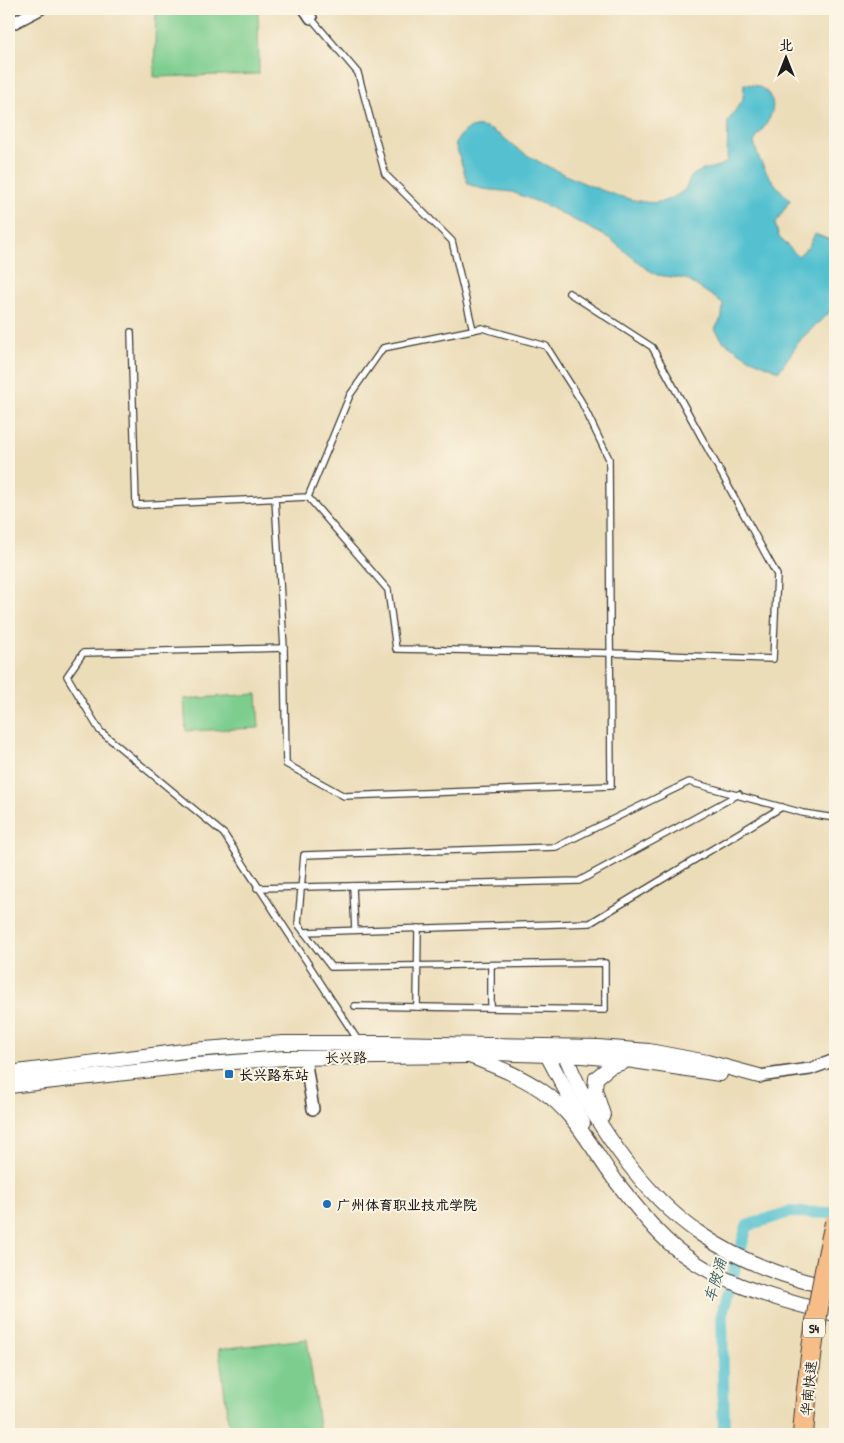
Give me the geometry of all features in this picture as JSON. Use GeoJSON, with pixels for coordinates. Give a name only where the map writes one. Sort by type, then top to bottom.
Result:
{"type":"FeatureCollection","features":[{"type":"Feature","properties":{"kind":"highway","name":"华南快速"},"geometry":{"type":"LineString","coordinates":[[803,1434],[807,1382],[816,1316],[835,1223]]}},
{"type":"Feature","properties":{"kind":"street"},"geometry":{"type":"LineString","coordinates":[[9,25],[40,9]]}},
{"type":"Feature","properties":{"kind":"street","name":"长兴路"},"geometry":{"type":"LineString","coordinates":[[9,1073],[192,1050],[283,1043],[361,1050],[469,1056],[547,1050]]}},
{"type":"Feature","properties":{"kind":"street","name":"长兴路"},"geometry":{"type":"LineString","coordinates":[[9,1086],[196,1065],[305,1058],[361,1050],[563,1051]]}},
{"type":"Feature","properties":{"kind":"street"},"geometry":{"type":"LineString","coordinates":[[547,1050],[593,1146]]}},
{"type":"Feature","properties":{"kind":"street"},"geometry":{"type":"LineString","coordinates":[[563,1051],[720,1074],[759,1076],[810,1069],[835,1060]]}},
{"type":"Feature","properties":{"kind":"street"},"geometry":{"type":"LineString","coordinates":[[563,1051],[649,1051],[759,1076]]}},
{"type":"Feature","properties":{"kind":"street"},"geometry":{"type":"LineString","coordinates":[[563,1051],[571,1071],[606,1130],[636,1171],[663,1202],[702,1236],[742,1257],[780,1273],[810,1283],[835,1288]]}},
{"type":"Feature","properties":{"kind":"street"},"geometry":{"type":"LineString","coordinates":[[469,1056],[514,1075],[542,1091],[570,1116],[615,1179],[660,1234],[689,1257],[714,1273],[771,1295],[835,1314]]}},
{"type":"Feature","properties":{"kind":"street"},"geometry":{"type":"LineString","coordinates":[[305,1058],[313,1109]]}},
{"type":"Feature","properties":{"kind":"street"},"geometry":{"type":"LineString","coordinates":[[606,1130],[601,1105],[595,1090],[596,1078],[611,1066],[627,1060]]}},
{"type":"Feature","properties":{"kind":"lane"},"geometry":{"type":"LineString","coordinates":[[308,13],[358,73],[385,174],[452,241],[473,330]]}},
{"type":"Feature","properties":{"kind":"lane"},"geometry":{"type":"LineString","coordinates":[[308,497],[388,590],[396,650],[610,653],[773,659],[777,575],[652,347],[569,293]]}},
{"type":"Feature","properties":{"kind":"lane"},"geometry":{"type":"LineString","coordinates":[[275,499],[284,648],[286,764],[344,796],[611,786],[609,459],[581,401],[546,346],[482,328],[383,348],[350,395],[308,497]]}},
{"type":"Feature","properties":{"kind":"lane"},"geometry":{"type":"LineString","coordinates":[[131,332],[136,505],[308,497]]}},
{"type":"Feature","properties":{"kind":"lane"},"geometry":{"type":"LineString","coordinates":[[284,648],[83,653],[67,676],[100,732],[224,834],[361,1050]]}},
{"type":"Feature","properties":{"kind":"lane"},"geometry":{"type":"LineString","coordinates":[[356,1006],[605,1010],[605,963],[331,967],[298,924],[303,887],[304,855],[556,847],[689,782],[739,794],[803,813],[835,818]]}},
{"type":"Feature","properties":{"kind":"lane"},"geometry":{"type":"LineString","coordinates":[[257,888],[579,881],[739,794]]}},
{"type":"Feature","properties":{"kind":"lane"},"geometry":{"type":"LineString","coordinates":[[304,932],[590,923],[782,807]]}},
{"type":"Feature","properties":{"kind":"lane"},"geometry":{"type":"LineString","coordinates":[[353,886],[355,930]]}},
{"type":"Feature","properties":{"kind":"lane"},"geometry":{"type":"LineString","coordinates":[[417,1007],[418,928]]}},
{"type":"Feature","properties":{"kind":"lane"},"geometry":{"type":"LineString","coordinates":[[491,965],[491,1008]]}},
{"type":"Feature","properties":{"kind":"green space"},"geometry":{"type":"Polygon","coordinates":[[[156,9],[258,9],[259,74],[154,77],[156,9]]]}},
{"type":"Feature","properties":{"kind":"green space"},"geometry":{"type":"Polygon","coordinates":[[[257,694],[259,728],[186,731],[184,699],[257,694]]]}},
{"type":"Feature","properties":{"kind":"green space"},"geometry":{"type":"Polygon","coordinates":[[[307,1339],[320,1434],[230,1434],[219,1349],[307,1339]]]}},
{"type":"Feature","properties":{"kind":"water"},"geometry":{"type":"Polygon","coordinates":[[[744,84],[764,90],[773,105],[769,119],[754,142],[759,159],[768,174],[790,200],[775,224],[779,237],[798,256],[809,246],[815,234],[828,239],[835,246],[835,307],[801,339],[779,371],[749,358],[723,341],[715,329],[722,317],[723,303],[686,279],[657,275],[644,267],[609,238],[543,204],[512,192],[482,189],[468,184],[455,143],[469,129],[481,127],[494,131],[534,159],[590,186],[630,199],[661,202],[683,191],[691,177],[696,173],[727,162],[728,121],[743,99],[744,84]]]}},
{"type":"Feature","properties":{"kind":"waterway","name":"车陂涌"},"geometry":{"type":"LineString","coordinates":[[724,1434],[722,1314],[747,1226],[789,1212],[835,1213]]}},
{"type":"Feature","properties":{"kind":"place","name":"长兴路东站"},"geometry":{"type":"Point","coordinates":[229,1074]}},
{"type":"Feature","properties":{"kind":"place","name":"广州体育职业技术学院"},"geometry":{"type":"Point","coordinates":[327,1204]}}]}
